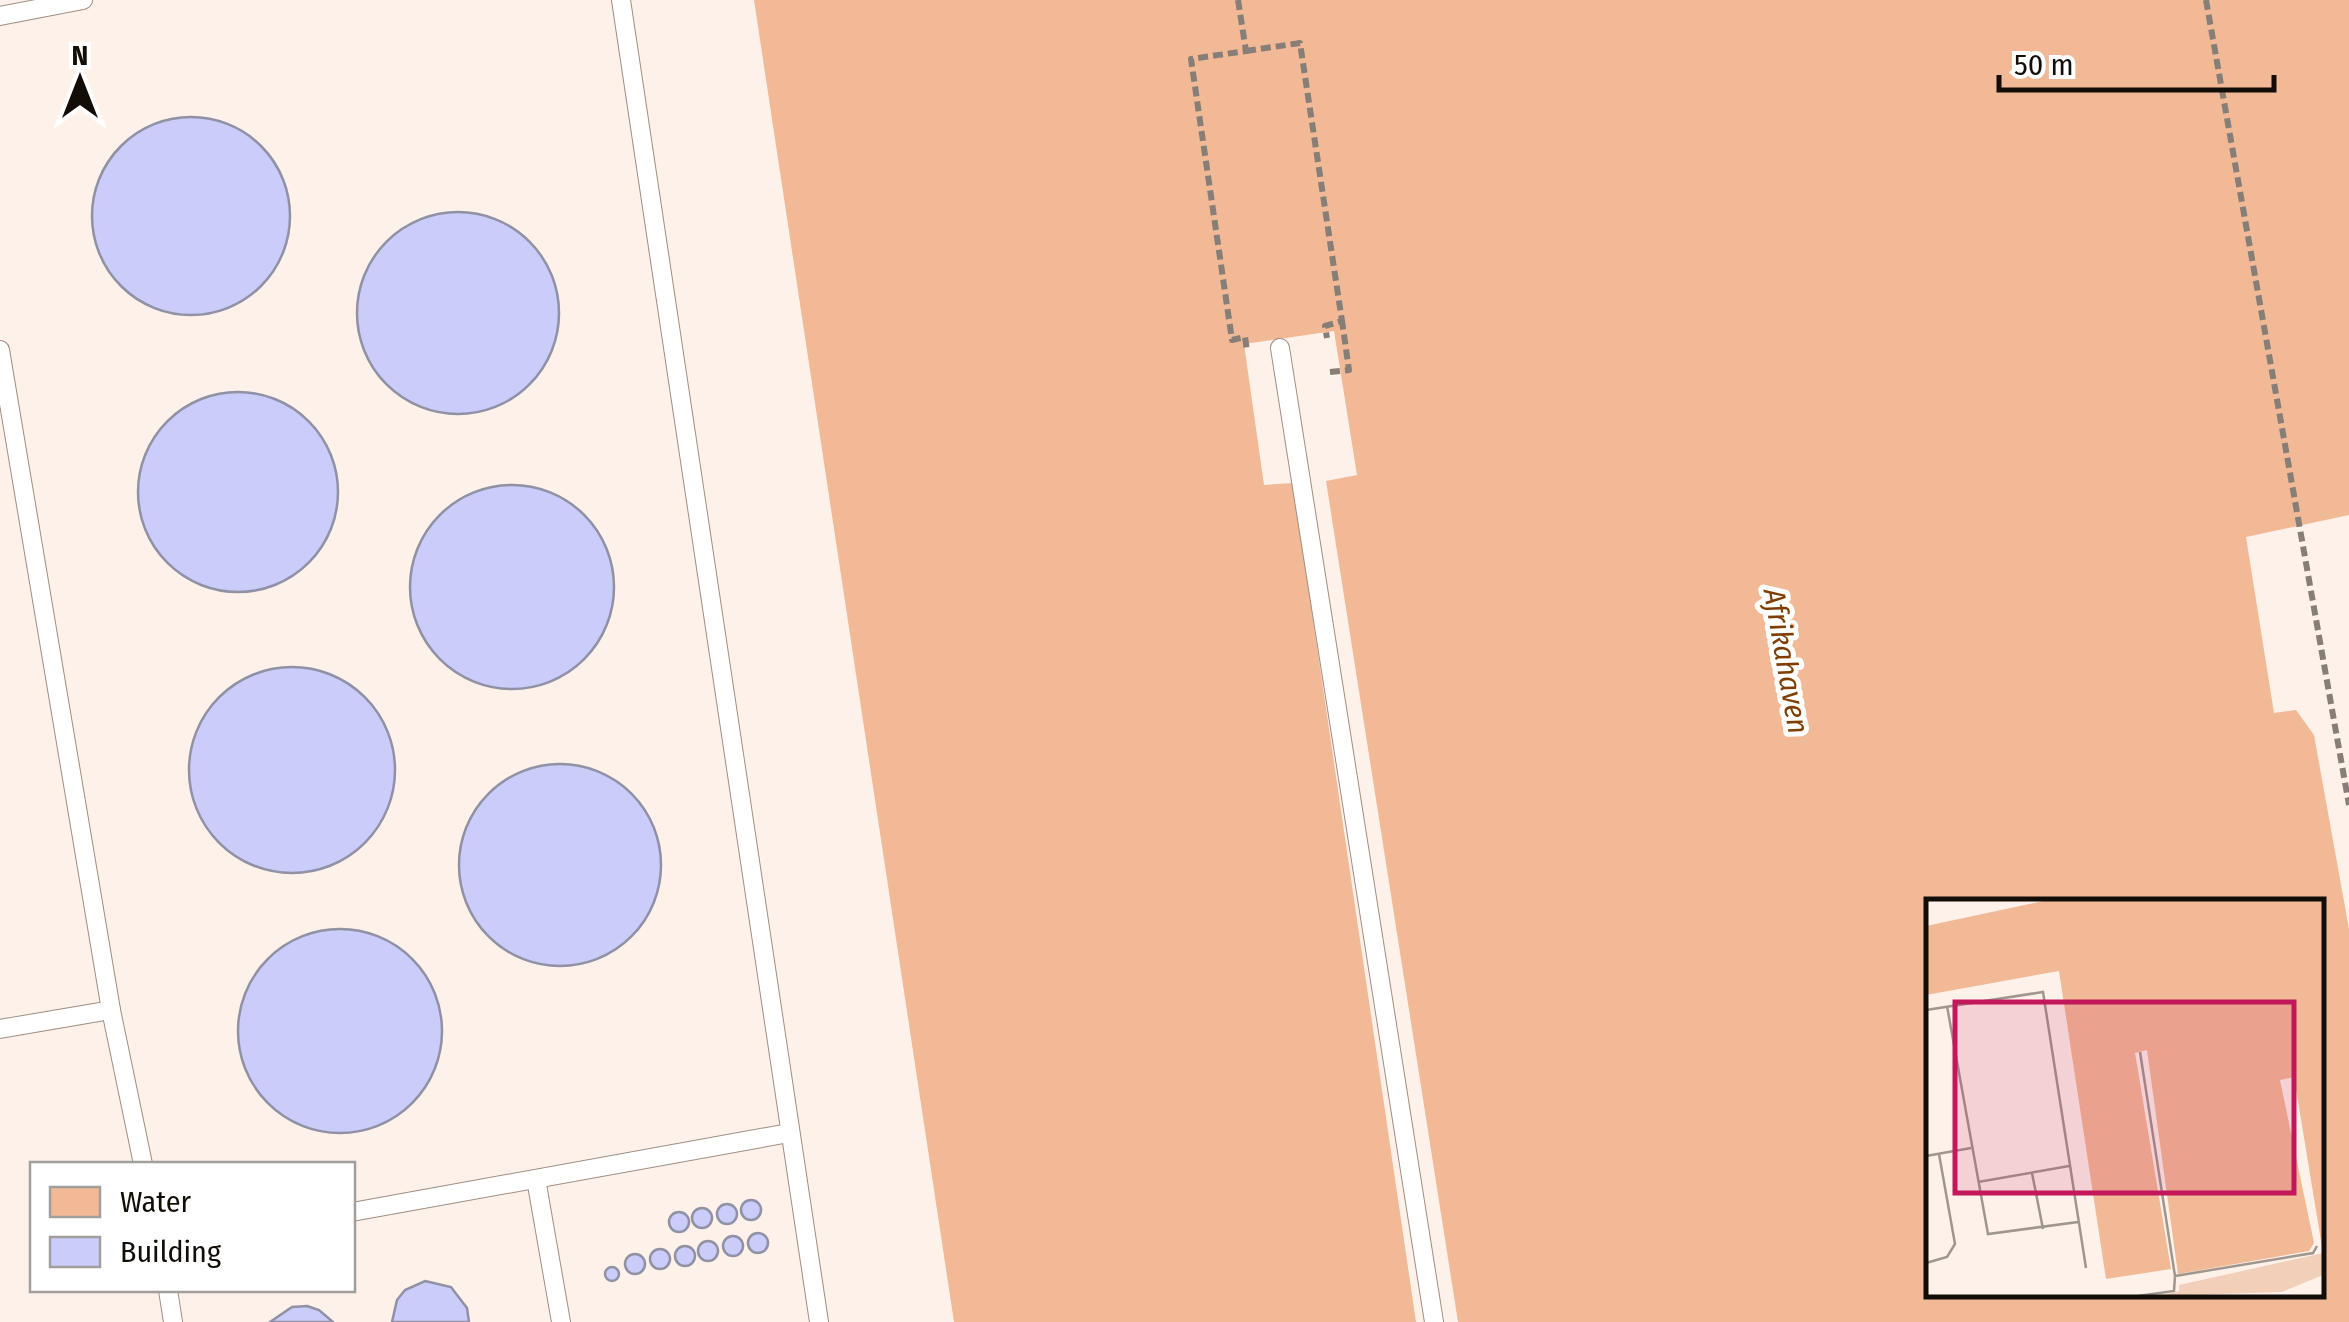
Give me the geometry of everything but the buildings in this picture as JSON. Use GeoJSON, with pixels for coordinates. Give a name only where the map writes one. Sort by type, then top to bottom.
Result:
{"type":"FeatureCollection","features":[{"type":"Feature","properties":{"kind":"lane"},"geometry":{"type":"LineString","coordinates":[[0,16],[83,0]]}},
{"type":"Feature","properties":{"kind":"lane"},"geometry":{"type":"LineString","coordinates":[[621,0],[819,1322]]}},
{"type":"Feature","properties":{"kind":"lane"},"geometry":{"type":"LineString","coordinates":[[1280,348],[1434,1322]]}},
{"type":"Feature","properties":{"kind":"lane"},"geometry":{"type":"LineString","coordinates":[[0,350],[111,1010],[143,1162]]}},
{"type":"Feature","properties":{"kind":"lane"},"geometry":{"type":"LineString","coordinates":[[0,1030],[111,1010]]}},
{"type":"Feature","properties":{"kind":"lane"},"geometry":{"type":"LineString","coordinates":[[355,1211],[789,1132]]}},
{"type":"Feature","properties":{"kind":"lane"},"geometry":{"type":"LineString","coordinates":[[536,1179],[561,1322]]}},
{"type":"Feature","properties":{"kind":"lane"},"geometry":{"type":"LineString","coordinates":[[168,1292],[173,1322]]}},
{"type":"Feature","properties":{"kind":"path"},"geometry":{"type":"LineString","coordinates":[[1238,0],[1246,51]]}},
{"type":"Feature","properties":{"kind":"path"},"geometry":{"type":"LineString","coordinates":[[2206,0],[2349,805]]}},
{"type":"Feature","properties":{"kind":"path"},"geometry":{"type":"LineString","coordinates":[[1248,351],[1245,337],[1232,340],[1191,60],[1300,43],[1349,370],[1330,372]]}},
{"type":"Feature","properties":{"kind":"path"},"geometry":{"type":"LineString","coordinates":[[1327,338],[1325,326],[1342,322]]}},
{"type":"Feature","properties":{"kind":"water","name":"Afrikahaven"},"geometry":{"type":"Polygon","coordinates":[[[754,0],[2349,0],[2349,515],[2246,537],[2274,713],[2296,710],[2314,735],[2349,929],[2349,1322],[1458,1322],[1326,481],[1357,475],[1334,331],[1244,344],[1264,485],[1293,483],[1416,1322],[954,1322],[754,0]]]}}]}
